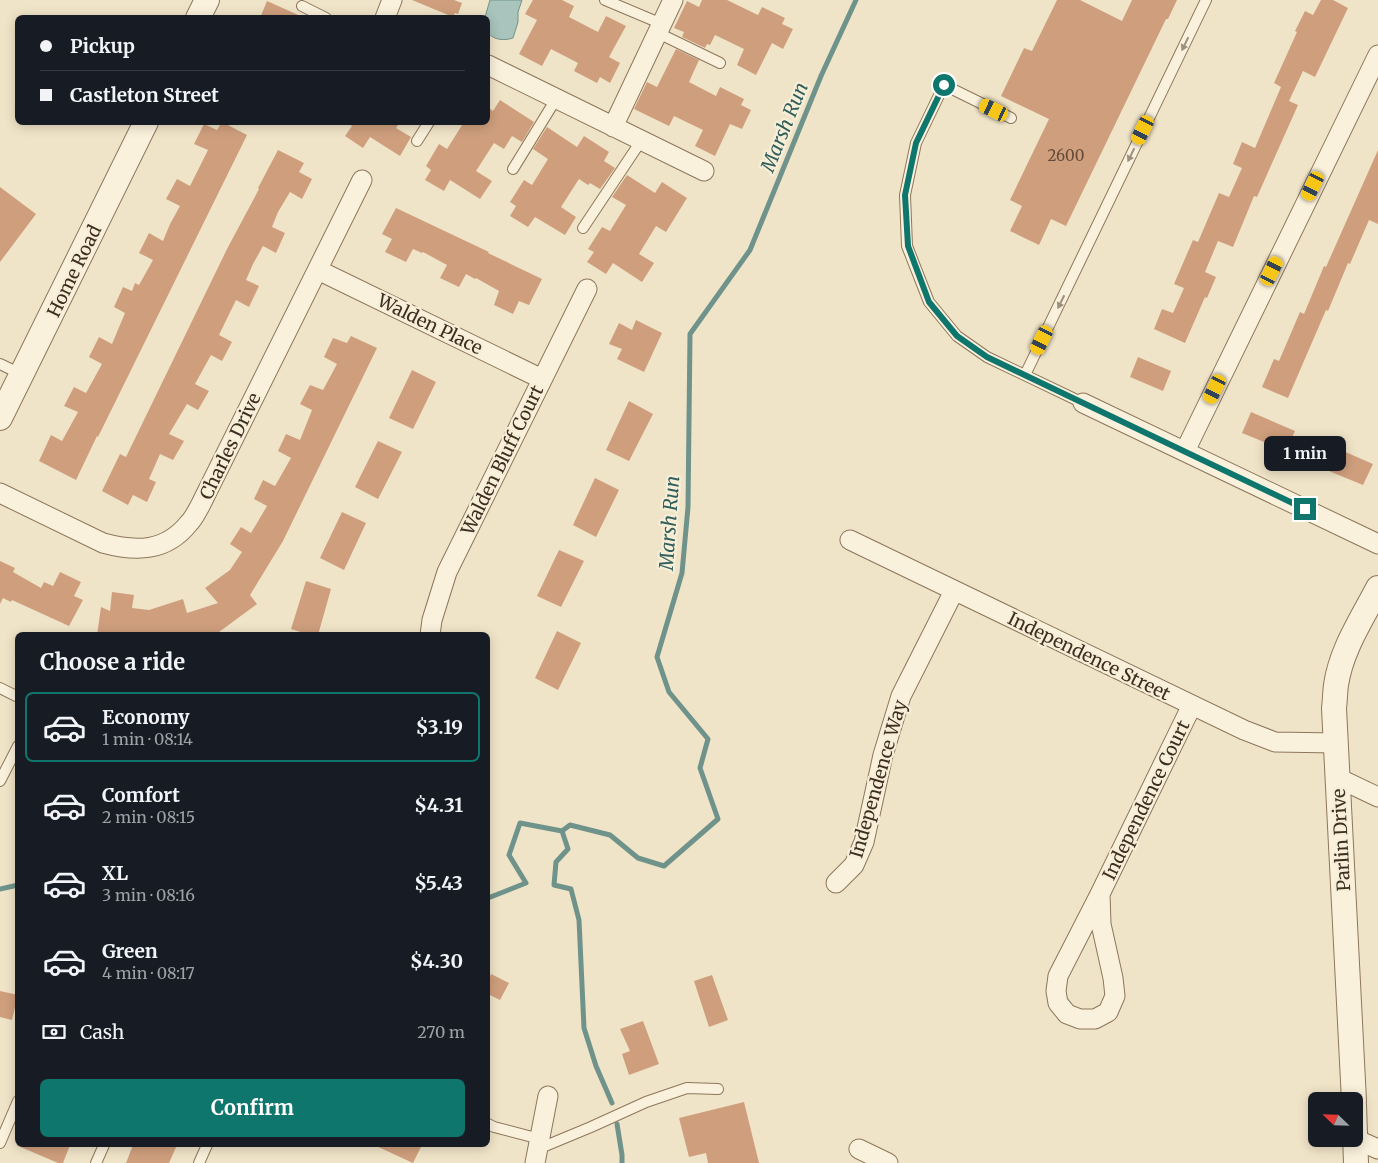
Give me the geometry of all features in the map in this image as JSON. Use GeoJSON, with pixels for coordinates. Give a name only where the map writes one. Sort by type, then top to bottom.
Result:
{"type":"FeatureCollection","features":[{"type":"Feature","properties":{"kind":"street"},"geometry":{"type":"LineString","coordinates":[[199,15],[206,0]]}},
{"type":"Feature","properties":{"kind":"street"},"geometry":{"type":"LineString","coordinates":[[613,127],[673,0]]}},
{"type":"Feature","properties":{"kind":"street"},"geometry":{"type":"LineString","coordinates":[[1185,451],[1378,55]]}},
{"type":"Feature","properties":{"kind":"street"},"geometry":{"type":"LineString","coordinates":[[490,67],[704,171]]}},
{"type":"Feature","properties":{"kind":"street","name":"Home Road"},"geometry":{"type":"LineString","coordinates":[[0,418],[145,125]]}},
{"type":"Feature","properties":{"kind":"street","name":"Charles Drive"},"geometry":{"type":"LineString","coordinates":[[0,493],[103,543],[120,548],[140,549],[159,545],[176,536],[190,522],[200,506],[362,180]]}},
{"type":"Feature","properties":{"kind":"street","name":"Walden Place"},"geometry":{"type":"LineString","coordinates":[[318,270],[542,379]]}},
{"type":"Feature","properties":{"kind":"street","name":"Walden Bluff Court"},"geometry":{"type":"LineString","coordinates":[[430,632],[432,620],[447,572],[587,290]]}},
{"type":"Feature","properties":{"kind":"street"},"geometry":{"type":"LineString","coordinates":[[1083,402],[1378,544]]}},
{"type":"Feature","properties":{"kind":"street","name":"Independence Street"},"geometry":{"type":"LineString","coordinates":[[850,540],[1244,730],[1275,742],[1336,743]]}},
{"type":"Feature","properties":{"kind":"street","name":"Parlin Drive"},"geometry":{"type":"LineString","coordinates":[[1354,1092],[1334,708],[1336,685],[1341,665],[1378,588]]}},
{"type":"Feature","properties":{"kind":"street","name":"Independence Way"},"geometry":{"type":"LineString","coordinates":[[836,884],[854,865],[864,842],[883,755],[901,696],[954,591]]}},
{"type":"Feature","properties":{"kind":"street","name":"Independence Court"},"geometry":{"type":"LineString","coordinates":[[1100,894],[1100,924],[1113,978],[1115,996],[1108,1012],[1095,1019],[1080,1020],[1067,1014],[1058,1003],[1056,991],[1058,976],[1192,705]]}},
{"type":"Feature","properties":{"kind":"street"},"geometry":{"type":"LineString","coordinates":[[1338,778],[1378,797]]}},
{"type":"Feature","properties":{"kind":"street"},"geometry":{"type":"LineString","coordinates":[[537,1150],[548,1096]]}},
{"type":"Feature","properties":{"kind":"street"},"geometry":{"type":"LineString","coordinates":[[1363,1143],[1378,1150]]}},
{"type":"Feature","properties":{"kind":"street"},"geometry":{"type":"LineString","coordinates":[[1355,1148],[1356,1163]]}},
{"type":"Feature","properties":{"kind":"street"},"geometry":{"type":"LineString","coordinates":[[859,1149],[888,1163]]}},
{"type":"Feature","properties":{"kind":"lane"},"geometry":{"type":"LineString","coordinates":[[605,0],[660,28],[720,64]]}},
{"type":"Feature","properties":{"kind":"lane"},"geometry":{"type":"LineString","coordinates":[[1026,375],[1206,0]]}},
{"type":"Feature","properties":{"kind":"lane"},"geometry":{"type":"LineString","coordinates":[[302,6],[320,15]]}},
{"type":"Feature","properties":{"kind":"lane"},"geometry":{"type":"LineString","coordinates":[[1011,118],[944,85],[916,143],[905,195],[908,246],[929,302],[957,336],[987,357],[1083,402]]}},
{"type":"Feature","properties":{"kind":"lane"},"geometry":{"type":"LineString","coordinates":[[513,169],[556,99]]}},
{"type":"Feature","properties":{"kind":"lane"},"geometry":{"type":"LineString","coordinates":[[417,141],[427,125]]}},
{"type":"Feature","properties":{"kind":"lane"},"geometry":{"type":"LineString","coordinates":[[583,228],[641,141]]}},
{"type":"Feature","properties":{"kind":"lane"},"geometry":{"type":"LineString","coordinates":[[0,364],[22,375]]}},
{"type":"Feature","properties":{"kind":"lane"},"geometry":{"type":"LineString","coordinates":[[0,688],[15,696]]}},
{"type":"Feature","properties":{"kind":"lane"},"geometry":{"type":"LineString","coordinates":[[0,780],[15,752]]}},
{"type":"Feature","properties":{"kind":"lane"},"geometry":{"type":"LineString","coordinates":[[490,1125],[537,1150],[646,1102],[686,1088],[718,1089]]}},
{"type":"Feature","properties":{"kind":"lane"},"geometry":{"type":"LineString","coordinates":[[0,1143],[15,1108]]}},
{"type":"Feature","properties":{"kind":"lane"},"geometry":{"type":"LineString","coordinates":[[96,1163],[103,1147]]}},
{"type":"Feature","properties":{"kind":"lane"},"geometry":{"type":"LineString","coordinates":[[199,1163],[206,1147]]}},
{"type":"Feature","properties":{"kind":"water"},"geometry":{"type":"Polygon","coordinates":[[[490,0],[522,0],[513,38],[499,39],[490,35],[490,15],[486,15],[490,0]]]}},
{"type":"Feature","properties":{"kind":"building"},"geometry":{"type":"Polygon","coordinates":[[[412,0],[454,0],[462,3],[458,14],[448,15],[412,0]]]}},
{"type":"Feature","properties":{"kind":"building"},"geometry":{"type":"Polygon","coordinates":[[[533,0],[562,0],[574,6],[569,17],[598,32],[606,16],[626,26],[609,57],[620,63],[610,83],[600,77],[597,83],[574,71],[578,63],[551,49],[542,66],[519,54],[537,20],[525,14],[533,0]]]}},
{"type":"Feature","properties":{"kind":"building"},"geometry":{"type":"Polygon","coordinates":[[[702,0],[727,0],[758,15],[762,7],[785,18],[782,24],[793,29],[783,49],[772,43],[756,75],[737,65],[744,49],[715,35],[710,45],[707,44],[705,48],[682,37],[684,32],[674,28],[687,1],[699,7],[702,0]]]}},
{"type":"Feature","properties":{"kind":"building"},"geometry":{"type":"Polygon","coordinates":[[[1057,0],[1080,0],[1122,21],[1132,0],[1177,0],[1066,226],[1051,219],[1039,245],[1010,231],[1022,206],[1010,200],[1049,119],[1001,96],[1024,48],[1032,51],[1057,0]]]}},
{"type":"Feature","properties":{"kind":"building"},"geometry":{"type":"Polygon","coordinates":[[[1321,0],[1333,0],[1348,8],[1315,77],[1303,71],[1289,101],[1298,105],[1257,197],[1254,196],[1233,247],[1218,241],[1205,272],[1216,277],[1185,343],[1154,329],[1162,309],[1173,313],[1184,288],[1174,284],[1193,240],[1198,242],[1219,193],[1229,197],[1242,168],[1233,164],[1242,142],[1255,148],[1281,87],[1274,83],[1297,32],[1295,31],[1305,11],[1313,15],[1321,0]]]}},
{"type":"Feature","properties":{"kind":"building"},"geometry":{"type":"Polygon","coordinates":[[[267,1],[298,15],[261,15],[267,1]]]}},
{"type":"Feature","properties":{"kind":"building"},"geometry":{"type":"Polygon","coordinates":[[[676,49],[699,60],[689,82],[716,96],[720,87],[744,99],[741,105],[751,110],[742,129],[730,124],[715,156],[695,146],[703,130],[674,116],[669,126],[634,109],[647,82],[657,87],[676,49]]]}},
{"type":"Feature","properties":{"kind":"building"},"geometry":{"type":"Polygon","coordinates":[[[500,100],[534,122],[522,142],[512,136],[504,149],[494,143],[476,171],[492,181],[480,199],[450,180],[444,191],[425,180],[431,170],[426,166],[439,144],[447,149],[462,125],[490,125],[490,109],[493,111],[500,100]]]}},
{"type":"Feature","properties":{"kind":"building"},"geometry":{"type":"Polygon","coordinates":[[[204,125],[217,130],[220,125],[228,125],[247,135],[76,480],[39,461],[51,435],[62,441],[78,412],[64,406],[74,387],[86,393],[102,364],[89,357],[99,337],[112,344],[125,313],[114,307],[123,287],[132,291],[135,283],[139,285],[153,260],[139,253],[149,233],[163,241],[180,206],[166,199],[177,179],[190,186],[208,150],[194,144],[204,125]]]}},
{"type":"Feature","properties":{"kind":"building"},"geometry":{"type":"Polygon","coordinates":[[[351,125],[398,125],[396,128],[411,137],[400,156],[370,137],[363,148],[345,136],[352,126],[351,125]]]}},
{"type":"Feature","properties":{"kind":"building"},"geometry":{"type":"Polygon","coordinates":[[[547,127],[577,147],[584,136],[609,152],[604,161],[615,168],[600,189],[590,183],[588,185],[579,179],[561,207],[576,217],[565,235],[535,217],[528,227],[510,216],[516,206],[510,202],[524,180],[532,185],[548,159],[533,149],[547,127]]]}},
{"type":"Feature","properties":{"kind":"building"},"geometry":{"type":"Polygon","coordinates":[[[278,150],[304,163],[299,172],[312,179],[302,199],[290,192],[278,212],[272,227],[285,233],[276,253],[263,246],[246,280],[259,286],[249,307],[236,300],[219,335],[232,342],[222,361],[211,355],[195,384],[209,391],[198,410],[187,404],[169,434],[184,441],[173,460],[160,454],[149,479],[156,482],[147,502],[133,495],[128,505],[102,491],[120,454],[126,457],[227,249],[278,150]]]}},
{"type":"Feature","properties":{"kind":"building"},"geometry":{"type":"Polygon","coordinates":[[[1378,150],[1378,224],[1369,220],[1328,311],[1326,310],[1288,398],[1262,387],[1274,359],[1279,361],[1300,312],[1304,314],[1324,266],[1326,267],[1378,150]]]}},
{"type":"Feature","properties":{"kind":"building"},"geometry":{"type":"Polygon","coordinates":[[[627,175],[655,193],[662,182],[687,198],[666,232],[656,226],[639,254],[654,263],[642,282],[613,263],[606,274],[587,262],[594,252],[588,249],[602,227],[610,231],[626,205],[612,197],[627,175]]]}},
{"type":"Feature","properties":{"kind":"building"},"geometry":{"type":"Polygon","coordinates":[[[0,187],[36,214],[0,262],[0,187]]]}},
{"type":"Feature","properties":{"kind":"building"},"geometry":{"type":"Polygon","coordinates":[[[396,208],[542,279],[529,305],[519,301],[513,314],[494,305],[499,291],[476,278],[466,274],[459,287],[440,278],[447,265],[423,252],[413,249],[406,262],[385,252],[392,239],[382,234],[396,208]]]}},
{"type":"Feature","properties":{"kind":"building"},"geometry":{"type":"Polygon","coordinates":[[[636,320],[662,333],[644,372],[617,359],[622,349],[609,344],[619,323],[632,330],[636,320]]]}},
{"type":"Feature","properties":{"kind":"building"},"geometry":{"type":"Polygon","coordinates":[[[351,336],[377,348],[283,541],[250,595],[257,604],[219,632],[97,632],[101,607],[110,611],[112,592],[134,595],[132,608],[149,610],[183,599],[187,613],[218,603],[205,588],[230,570],[242,552],[230,544],[241,527],[251,533],[267,506],[254,499],[263,480],[275,486],[291,458],[278,451],[286,434],[300,440],[312,410],[300,404],[310,385],[323,390],[337,364],[324,357],[333,338],[347,343],[351,336]]]}},
{"type":"Feature","properties":{"kind":"building"},"geometry":{"type":"Polygon","coordinates":[[[1138,357],[1171,371],[1163,391],[1130,377],[1138,357]]]}},
{"type":"Feature","properties":{"kind":"building"},"geometry":{"type":"Polygon","coordinates":[[[412,370],[436,382],[413,429],[389,418],[412,370]]]}},
{"type":"Feature","properties":{"kind":"building"},"geometry":{"type":"Polygon","coordinates":[[[629,401],[653,414],[629,461],[606,450],[629,401]]]}},
{"type":"Feature","properties":{"kind":"building"},"geometry":{"type":"Polygon","coordinates":[[[1251,412],[1295,431],[1286,451],[1242,433],[1251,412]]]}},
{"type":"Feature","properties":{"kind":"building"},"geometry":{"type":"Polygon","coordinates":[[[378,441],[402,452],[378,499],[355,487],[378,441]]]}},
{"type":"Feature","properties":{"kind":"building"},"geometry":{"type":"Polygon","coordinates":[[[1334,447],[1373,464],[1363,485],[1324,469],[1334,447]]]}},
{"type":"Feature","properties":{"kind":"building"},"geometry":{"type":"Polygon","coordinates":[[[595,478],[619,490],[596,537],[573,525],[595,478]]]}},
{"type":"Feature","properties":{"kind":"building"},"geometry":{"type":"Polygon","coordinates":[[[342,512],[366,523],[344,570],[320,558],[342,512]]]}},
{"type":"Feature","properties":{"kind":"building"},"geometry":{"type":"Polygon","coordinates":[[[559,550],[584,561],[561,607],[537,596],[559,550]]]}},
{"type":"Feature","properties":{"kind":"building"},"geometry":{"type":"Polygon","coordinates":[[[0,561],[15,568],[13,572],[41,588],[44,582],[53,586],[60,572],[81,582],[74,596],[83,600],[69,626],[12,600],[11,602],[3,598],[0,604],[0,561]]]}},
{"type":"Feature","properties":{"kind":"building"},"geometry":{"type":"Polygon","coordinates":[[[306,581],[331,589],[319,632],[300,632],[291,629],[306,581]]]}},
{"type":"Feature","properties":{"kind":"building"},"geometry":{"type":"Polygon","coordinates":[[[557,631],[581,643],[558,690],[535,678],[557,631]]]}},
{"type":"Feature","properties":{"kind":"building"},"geometry":{"type":"Polygon","coordinates":[[[491,974],[509,983],[500,1000],[490,995],[491,974]]]}},
{"type":"Feature","properties":{"kind":"building"},"geometry":{"type":"Polygon","coordinates":[[[712,975],[728,1020],[709,1027],[694,981],[712,975]]]}},
{"type":"Feature","properties":{"kind":"building"},"geometry":{"type":"Polygon","coordinates":[[[0,991],[15,994],[15,1008],[12,1020],[0,1017],[0,991]]]}},
{"type":"Feature","properties":{"kind":"building"},"geometry":{"type":"Polygon","coordinates":[[[643,1021],[659,1064],[629,1075],[622,1054],[630,1051],[620,1029],[643,1021]]]}},
{"type":"Feature","properties":{"kind":"building"},"geometry":{"type":"Polygon","coordinates":[[[744,1102],[759,1163],[708,1163],[706,1153],[689,1157],[679,1118],[744,1102]]]}},
{"type":"Feature","properties":{"kind":"building"},"geometry":{"type":"Polygon","coordinates":[[[21,1147],[69,1147],[63,1163],[58,1163],[21,1147]]]}},
{"type":"Feature","properties":{"kind":"building"},"geometry":{"type":"Polygon","coordinates":[[[132,1147],[176,1147],[169,1163],[126,1163],[132,1147]]]}},
{"type":"Feature","properties":{"kind":"building"},"geometry":{"type":"Polygon","coordinates":[[[378,1147],[421,1147],[413,1163],[378,1147]]]}},
{"type":"Feature","properties":{"kind":"waterway","name":"Marsh Run"},"geometry":{"type":"LineString","coordinates":[[490,897],[526,883],[509,855],[520,823],[562,831],[570,825],[610,835],[638,858],[664,866],[718,819],[700,768],[708,739],[669,692],[657,657],[682,573],[688,507],[690,334],[750,250],[821,76],[856,0]]}},
{"type":"Feature","properties":{"kind":"waterway"},"geometry":{"type":"LineString","coordinates":[[562,831],[568,849],[556,862],[554,885],[571,889],[579,920],[584,1028],[596,1066],[612,1103]]}},
{"type":"Feature","properties":{"kind":"waterway","name":"Marsh Run"},"geometry":{"type":"LineString","coordinates":[[0,889],[15,886]]}},
{"type":"Feature","properties":{"kind":"waterway"},"geometry":{"type":"LineString","coordinates":[[617,1124],[622,1163]]}},
{"type":"Feature","properties":{"kind":"route"},"geometry":{"type":"LineString","coordinates":[[944,85],[916,143],[905,195],[908,246],[929,302],[957,336],[987,357],[1305,509]]}}]}
